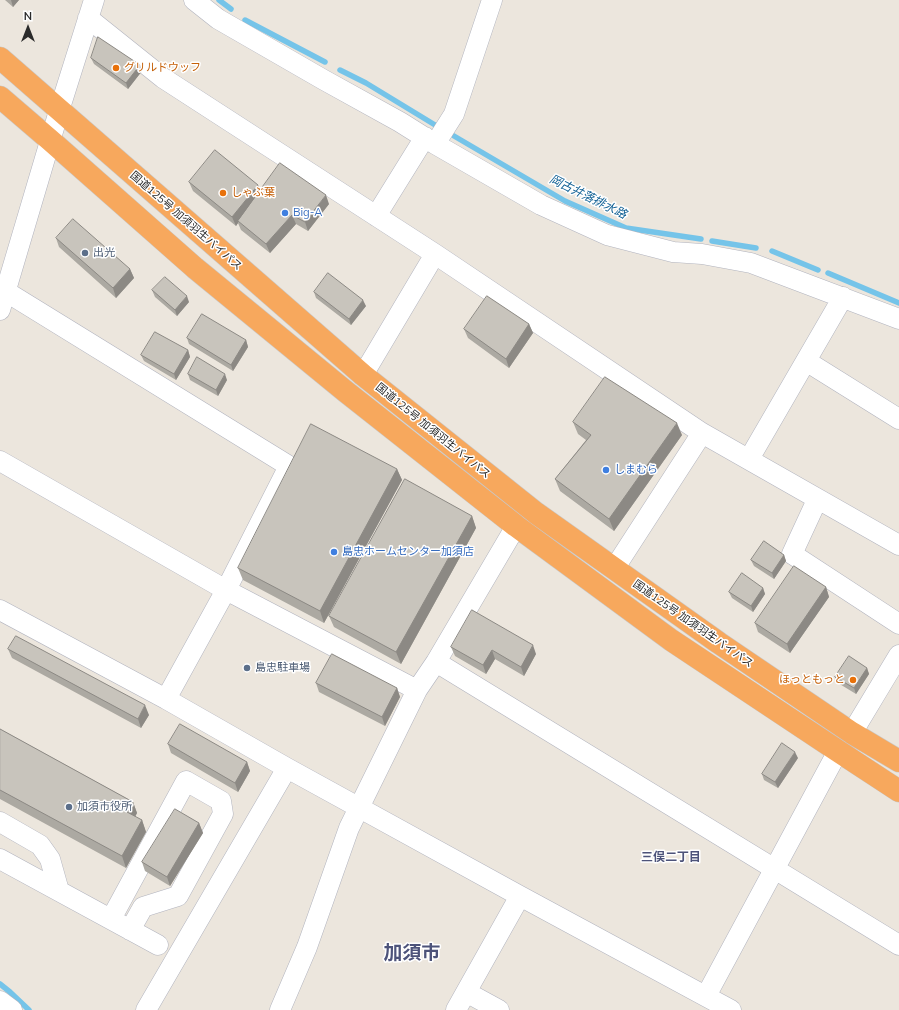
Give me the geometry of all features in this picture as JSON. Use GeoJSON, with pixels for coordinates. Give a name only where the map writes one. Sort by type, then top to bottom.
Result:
{"type":"FeatureCollection","features":[{"type":"Feature","properties":{"kind":"highway","name":"国道125号 加須羽生バイパス"},"geometry":{"type":"LineString","coordinates":[[0,58],[363,375],[536,513],[719,643],[852,733],[899,761]]}},
{"type":"Feature","properties":{"kind":"highway","name":"国道125号 加須羽生バイパス"},"geometry":{"type":"LineString","coordinates":[[0,98],[195,268],[345,391],[516,526],[671,640],[899,791]]}},
{"type":"Feature","properties":{"kind":"street"},"geometry":{"type":"LineString","coordinates":[[194,0],[218,19],[324,80],[437,135],[542,204],[607,235],[672,252],[702,254],[751,263],[899,319]]}},
{"type":"Feature","properties":{"kind":"street"},"geometry":{"type":"LineString","coordinates":[[376,216],[454,114],[492,0]]}},
{"type":"Feature","properties":{"kind":"street"},"geometry":{"type":"LineString","coordinates":[[166,699],[226,590],[289,466],[2,297],[91,9],[163,78],[435,254],[702,433],[817,500],[899,545]]}},
{"type":"Feature","properties":{"kind":"street"},"geometry":{"type":"LineString","coordinates":[[363,375],[435,254]]}},
{"type":"Feature","properties":{"kind":"street"},"geometry":{"type":"LineString","coordinates":[[749,459],[843,297]]}},
{"type":"Feature","properties":{"kind":"street"},"geometry":{"type":"LineString","coordinates":[[806,361],[899,419]]}},
{"type":"Feature","properties":{"kind":"street"},"geometry":{"type":"LineString","coordinates":[[614,569],[702,433]]}},
{"type":"Feature","properties":{"kind":"street"},"geometry":{"type":"LineString","coordinates":[[0,461],[226,590],[417,690]]}},
{"type":"Feature","properties":{"kind":"street"},"geometry":{"type":"LineString","coordinates":[[817,500],[792,554],[899,624]]}},
{"type":"Feature","properties":{"kind":"street"},"geometry":{"type":"LineString","coordinates":[[280,1010],[307,947],[349,828],[417,690],[436,662],[516,526]]}},
{"type":"Feature","properties":{"kind":"street"},"geometry":{"type":"LineString","coordinates":[[0,610],[166,699],[287,768],[730,1010]]}},
{"type":"Feature","properties":{"kind":"street"},"geometry":{"type":"LineString","coordinates":[[852,733],[899,655]]}},
{"type":"Feature","properties":{"kind":"street"},"geometry":{"type":"LineString","coordinates":[[436,662],[899,946]]}},
{"type":"Feature","properties":{"kind":"street"},"geometry":{"type":"LineString","coordinates":[[706,996],[838,751]]}},
{"type":"Feature","properties":{"kind":"street"},"geometry":{"type":"LineString","coordinates":[[146,1010],[287,768]]}},
{"type":"Feature","properties":{"kind":"street"},"geometry":{"type":"LineString","coordinates":[[111,919],[186,781],[221,801],[223,814],[178,896],[143,907],[130,930]]}},
{"type":"Feature","properties":{"kind":"street"},"geometry":{"type":"LineString","coordinates":[[0,822],[40,845],[50,859],[59,891]]}},
{"type":"Feature","properties":{"kind":"street"},"geometry":{"type":"LineString","coordinates":[[0,859],[158,945]]}},
{"type":"Feature","properties":{"kind":"street"},"geometry":{"type":"LineString","coordinates":[[456,1010],[520,896]]}},
{"type":"Feature","properties":{"kind":"street"},"geometry":{"type":"LineString","coordinates":[[466,992],[499,1010]]}},
{"type":"Feature","properties":{"kind":"street"},"geometry":{"type":"LineString","coordinates":[[0,1001],[12,1010]]}},
{"type":"Feature","properties":{"kind":"building"},"geometry":{"type":"Polygon","coordinates":[[[98,37],[140,65],[126,83],[91,58],[98,37]]]}},
{"type":"Feature","properties":{"kind":"building"},"geometry":{"type":"Polygon","coordinates":[[[215,150],[258,185],[232,217],[189,182],[215,150]]]}},
{"type":"Feature","properties":{"kind":"building"},"geometry":{"type":"Polygon","coordinates":[[[280,163],[326,195],[305,222],[292,215],[266,244],[238,221],[280,163]]]}},
{"type":"Feature","properties":{"kind":"building"},"geometry":{"type":"Polygon","coordinates":[[[73,219],[130,269],[113,288],[56,238],[73,219]]]}},
{"type":"Feature","properties":{"kind":"building"},"geometry":{"type":"Polygon","coordinates":[[[328,273],[363,300],[349,319],[314,292],[328,273]]]}},
{"type":"Feature","properties":{"kind":"building"},"geometry":{"type":"Polygon","coordinates":[[[165,277],[187,296],[175,310],[152,290],[165,277]]]}},
{"type":"Feature","properties":{"kind":"building"},"geometry":{"type":"Polygon","coordinates":[[[487,296],[529,324],[506,359],[464,329],[487,296]]]}},
{"type":"Feature","properties":{"kind":"building"},"geometry":{"type":"Polygon","coordinates":[[[202,314],[246,340],[231,365],[187,338],[202,314]]]}},
{"type":"Feature","properties":{"kind":"building"},"geometry":{"type":"Polygon","coordinates":[[[155,332],[188,350],[174,374],[141,355],[155,332]]]}},
{"type":"Feature","properties":{"kind":"building"},"geometry":{"type":"Polygon","coordinates":[[[197,357],[225,374],[216,390],[188,374],[197,357]]]}},
{"type":"Feature","properties":{"kind":"building"},"geometry":{"type":"Polygon","coordinates":[[[605,377],[677,423],[609,519],[555,479],[591,435],[573,422],[605,377]]]}},
{"type":"Feature","properties":{"kind":"building"},"geometry":{"type":"Polygon","coordinates":[[[311,424],[397,469],[320,611],[238,568],[311,424]]]}},
{"type":"Feature","properties":{"kind":"building"},"geometry":{"type":"Polygon","coordinates":[[[405,479],[472,516],[396,652],[329,616],[405,479]]]}},
{"type":"Feature","properties":{"kind":"building"},"geometry":{"type":"Polygon","coordinates":[[[764,541],[784,555],[772,573],[751,560],[764,541]]]}},
{"type":"Feature","properties":{"kind":"building"},"geometry":{"type":"Polygon","coordinates":[[[794,566],[826,587],[787,644],[755,623],[794,566]]]}},
{"type":"Feature","properties":{"kind":"building"},"geometry":{"type":"Polygon","coordinates":[[[742,573],[763,588],[751,606],[729,592],[742,573]]]}},
{"type":"Feature","properties":{"kind":"building"},"geometry":{"type":"Polygon","coordinates":[[[472,610],[533,645],[521,667],[492,650],[483,665],[451,647],[472,610]]]}},
{"type":"Feature","properties":{"kind":"building"},"geometry":{"type":"Polygon","coordinates":[[[16,636],[145,705],[138,719],[8,649],[16,636]]]}},
{"type":"Feature","properties":{"kind":"building"},"geometry":{"type":"Polygon","coordinates":[[[332,654],[397,688],[382,717],[316,683],[332,654]]]}},
{"type":"Feature","properties":{"kind":"building"},"geometry":{"type":"Polygon","coordinates":[[[849,656],[867,668],[854,688],[835,677],[849,656]]]}},
{"type":"Feature","properties":{"kind":"building"},"geometry":{"type":"Polygon","coordinates":[[[180,724],[247,762],[235,783],[168,744],[180,724]]]}},
{"type":"Feature","properties":{"kind":"building","name":"加須市役所"},"geometry":{"type":"Polygon","coordinates":[[[0,729],[133,802],[127,812],[142,820],[122,856],[0,790],[0,729]]]}},
{"type":"Feature","properties":{"kind":"building"},"geometry":{"type":"Polygon","coordinates":[[[782,743],[795,752],[775,782],[762,774],[782,743]]]}},
{"type":"Feature","properties":{"kind":"building"},"geometry":{"type":"Polygon","coordinates":[[[175,809],[199,823],[167,877],[142,862],[175,809]]]}},
{"type":"Feature","properties":{"kind":"waterway","name":"岡古井落排水路"},"geometry":{"type":"LineString","coordinates":[[219,0],[231,9]]}},
{"type":"Feature","properties":{"kind":"waterway","name":"岡古井落排水路"},"geometry":{"type":"LineString","coordinates":[[245,20],[325,62]]}},
{"type":"Feature","properties":{"kind":"waterway","name":"岡古井落排水路"},"geometry":{"type":"LineString","coordinates":[[340,70],[366,83],[440,128]]}},
{"type":"Feature","properties":{"kind":"waterway","name":"岡古井落排水路"},"geometry":{"type":"LineString","coordinates":[[454,136],[565,201],[626,228],[701,239]]}},
{"type":"Feature","properties":{"kind":"waterway","name":"岡古井落排水路"},"geometry":{"type":"LineString","coordinates":[[712,241],[756,248]]}},
{"type":"Feature","properties":{"kind":"waterway","name":"岡古井落排水路"},"geometry":{"type":"LineString","coordinates":[[772,251],[818,270]]}},
{"type":"Feature","properties":{"kind":"waterway","name":"岡古井落排水路"},"geometry":{"type":"LineString","coordinates":[[828,273],[899,303]]}},
{"type":"Feature","properties":{"kind":"waterway"},"geometry":{"type":"LineString","coordinates":[[0,984],[29,1010]]}},
{"type":"Feature","properties":{"kind":"place","name":"グリルドウッフ"},"geometry":{"type":"Point","coordinates":[116,68]}},
{"type":"Feature","properties":{"kind":"place","name":"しゃぶ葉"},"geometry":{"type":"Point","coordinates":[223,193]}},
{"type":"Feature","properties":{"kind":"place","name":"Big-A"},"geometry":{"type":"Point","coordinates":[285,213]}},
{"type":"Feature","properties":{"kind":"place","name":"出光"},"geometry":{"type":"Point","coordinates":[85,253]}},
{"type":"Feature","properties":{"kind":"place","name":"しまむら"},"geometry":{"type":"Point","coordinates":[606,470]}},
{"type":"Feature","properties":{"kind":"place","name":"島忠ホームセンター加須店"},"geometry":{"type":"Point","coordinates":[334,552]}},
{"type":"Feature","properties":{"kind":"place","name":"島忠駐車場"},"geometry":{"type":"Point","coordinates":[247,668]}},
{"type":"Feature","properties":{"kind":"place","name":"ほっともっと"},"geometry":{"type":"Point","coordinates":[853,680]}},
{"type":"Feature","properties":{"kind":"place","name":"加須市役所"},"geometry":{"type":"Point","coordinates":[69,807]}},
{"type":"Feature","properties":{"kind":"district","name":"三俣二丁目"},"geometry":{"type":"Point","coordinates":[671,857]}},
{"type":"Feature","properties":{"kind":"district","name":"加須市"},"geometry":{"type":"Point","coordinates":[412,953]}}]}
